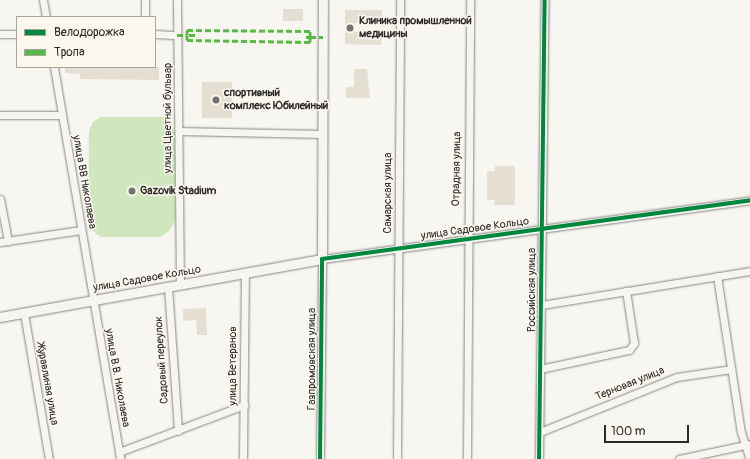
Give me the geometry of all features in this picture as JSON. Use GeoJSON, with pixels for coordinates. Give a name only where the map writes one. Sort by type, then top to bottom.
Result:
{"type":"FeatureCollection","features":[{"type":"Feature","properties":{"kind":"main road","name":"Газпромовская улица"},"geometry":{"type":"LineString","coordinates":[[322,259],[323,0]]}},
{"type":"Feature","properties":{"kind":"main road","name":"улица Садовое Кольцо"},"geometry":{"type":"LineString","coordinates":[[0,316],[168,288],[322,259]]}},
{"type":"Feature","properties":{"kind":"street"},"geometry":{"type":"LineString","coordinates":[[43,0],[46,16]]}},
{"type":"Feature","properties":{"kind":"street"},"geometry":{"type":"LineString","coordinates":[[145,0],[145,16]]}},
{"type":"Feature","properties":{"kind":"street","name":"улица Цветной бульвар"},"geometry":{"type":"LineString","coordinates":[[176,0],[180,132],[180,285]]}},
{"type":"Feature","properties":{"kind":"street","name":"Самарская улица"},"geometry":{"type":"LineString","coordinates":[[396,459],[400,0]]}},
{"type":"Feature","properties":{"kind":"street","name":"Отрадная улица"},"geometry":{"type":"LineString","coordinates":[[468,459],[467,239],[470,0]]}},
{"type":"Feature","properties":{"kind":"street","name":"Российская улица"},"geometry":{"type":"LineString","coordinates":[[539,459],[542,305],[540,230],[545,0]]}},
{"type":"Feature","properties":{"kind":"street"},"geometry":{"type":"LineString","coordinates":[[0,34],[16,34]]}},
{"type":"Feature","properties":{"kind":"street"},"geometry":{"type":"LineString","coordinates":[[156,34],[176,35]]}},
{"type":"Feature","properties":{"kind":"street","name":"улица ВВ Николаева"},"geometry":{"type":"LineString","coordinates":[[54,68],[92,301]]}},
{"type":"Feature","properties":{"kind":"street"},"geometry":{"type":"LineString","coordinates":[[0,115],[61,115]]}},
{"type":"Feature","properties":{"kind":"street"},"geometry":{"type":"LineString","coordinates":[[180,132],[322,134]]}},
{"type":"Feature","properties":{"kind":"street"},"geometry":{"type":"LineString","coordinates":[[0,199],[4,242],[81,230]]}},
{"type":"Feature","properties":{"kind":"street","name":"улица Садовое Кольцо"},"geometry":{"type":"LineString","coordinates":[[322,259],[398,250],[750,200]]}},
{"type":"Feature","properties":{"kind":"street","name":"Газпромовская улица"},"geometry":{"type":"LineString","coordinates":[[320,459],[322,259]]}},
{"type":"Feature","properties":{"kind":"street"},"geometry":{"type":"LineString","coordinates":[[542,305],[750,271]]}},
{"type":"Feature","properties":{"kind":"street","name":"улица Ветеранов"},"geometry":{"type":"LineString","coordinates":[[243,459],[245,273]]}},
{"type":"Feature","properties":{"kind":"street"},"geometry":{"type":"LineString","coordinates":[[717,276],[741,432],[748,445],[750,459]]}},
{"type":"Feature","properties":{"kind":"street","name":"Садовый переулок"},"geometry":{"type":"LineString","coordinates":[[168,288],[178,431]]}},
{"type":"Feature","properties":{"kind":"street"},"geometry":{"type":"LineString","coordinates":[[540,369],[629,350],[634,343],[626,291]]}},
{"type":"Feature","properties":{"kind":"street","name":"улица В.В. Николаева"},"geometry":{"type":"LineString","coordinates":[[92,301],[119,456]]}},
{"type":"Feature","properties":{"kind":"street","name":"Журавлиная улица"},"geometry":{"type":"LineString","coordinates":[[24,313],[49,459]]}},
{"type":"Feature","properties":{"kind":"street","name":"Терновая улица"},"geometry":{"type":"LineString","coordinates":[[540,432],[677,377],[731,369]]}},
{"type":"Feature","properties":{"kind":"street"},"geometry":{"type":"LineString","coordinates":[[119,456],[244,404]]}},
{"type":"Feature","properties":{"kind":"street"},"geometry":{"type":"LineString","coordinates":[[679,459],[748,445]]}},
{"type":"Feature","properties":{"kind":"green space","name":"Gazovik Stadium"},"geometry":{"type":"Polygon","coordinates":[[[101,117],[162,117],[176,133],[175,221],[169,231],[160,237],[101,237],[93,231],[88,221],[89,131],[93,122],[101,117]]]}},
{"type":"Feature","properties":{"kind":"building"},"geometry":{"type":"Polygon","coordinates":[[[283,9],[303,9],[303,21],[283,21],[283,9]]]}},
{"type":"Feature","properties":{"kind":"building","name":"Клиника промышленной медицины"},"geometry":{"type":"Polygon","coordinates":[[[345,10],[382,10],[382,23],[355,23],[355,32],[382,32],[381,45],[345,44],[345,10]]]}},
{"type":"Feature","properties":{"kind":"building"},"geometry":{"type":"Polygon","coordinates":[[[159,67],[159,80],[80,79],[80,74],[65,73],[65,68],[159,67]]]}},
{"type":"Feature","properties":{"kind":"building"},"geometry":{"type":"Polygon","coordinates":[[[354,69],[367,69],[370,98],[346,98],[346,87],[354,87],[354,69]]]}},
{"type":"Feature","properties":{"kind":"building","name":"спортивный комплекс Юбилейный"},"geometry":{"type":"Polygon","coordinates":[[[202,82],[232,82],[232,118],[202,118],[202,82]]]}},
{"type":"Feature","properties":{"kind":"building"},"geometry":{"type":"Polygon","coordinates":[[[495,166],[515,166],[515,205],[494,205],[495,200],[487,200],[487,171],[495,171],[495,166]]]}},
{"type":"Feature","properties":{"kind":"building"},"geometry":{"type":"Polygon","coordinates":[[[206,308],[207,335],[197,335],[196,320],[183,321],[183,309],[206,308]]]}},
{"type":"Feature","properties":{"kind":"marked path"},"geometry":{"type":"LineString","coordinates":[[195,35],[187,35],[187,30],[310,31],[310,37],[306,37]]}},
{"type":"Feature","properties":{"kind":"marked path"},"geometry":{"type":"LineString","coordinates":[[177,35],[187,35],[187,40],[310,42],[310,37],[323,37]]}},
{"type":"Feature","properties":{"kind":"cycle path"},"geometry":{"type":"LineString","coordinates":[[539,459],[545,0]]}},
{"type":"Feature","properties":{"kind":"cycle path"},"geometry":{"type":"LineString","coordinates":[[320,459],[322,259],[750,200]]}},
{"type":"Feature","properties":{"kind":"place","name":"Клиника промышленной медицины"},"geometry":{"type":"Point","coordinates":[350,28]}},
{"type":"Feature","properties":{"kind":"place","name":"спортивный комплекс Юбилейный"},"geometry":{"type":"Point","coordinates":[216,100]}},
{"type":"Feature","properties":{"kind":"place","name":"Gazovik Stadium"},"geometry":{"type":"Point","coordinates":[132,191]}}]}
